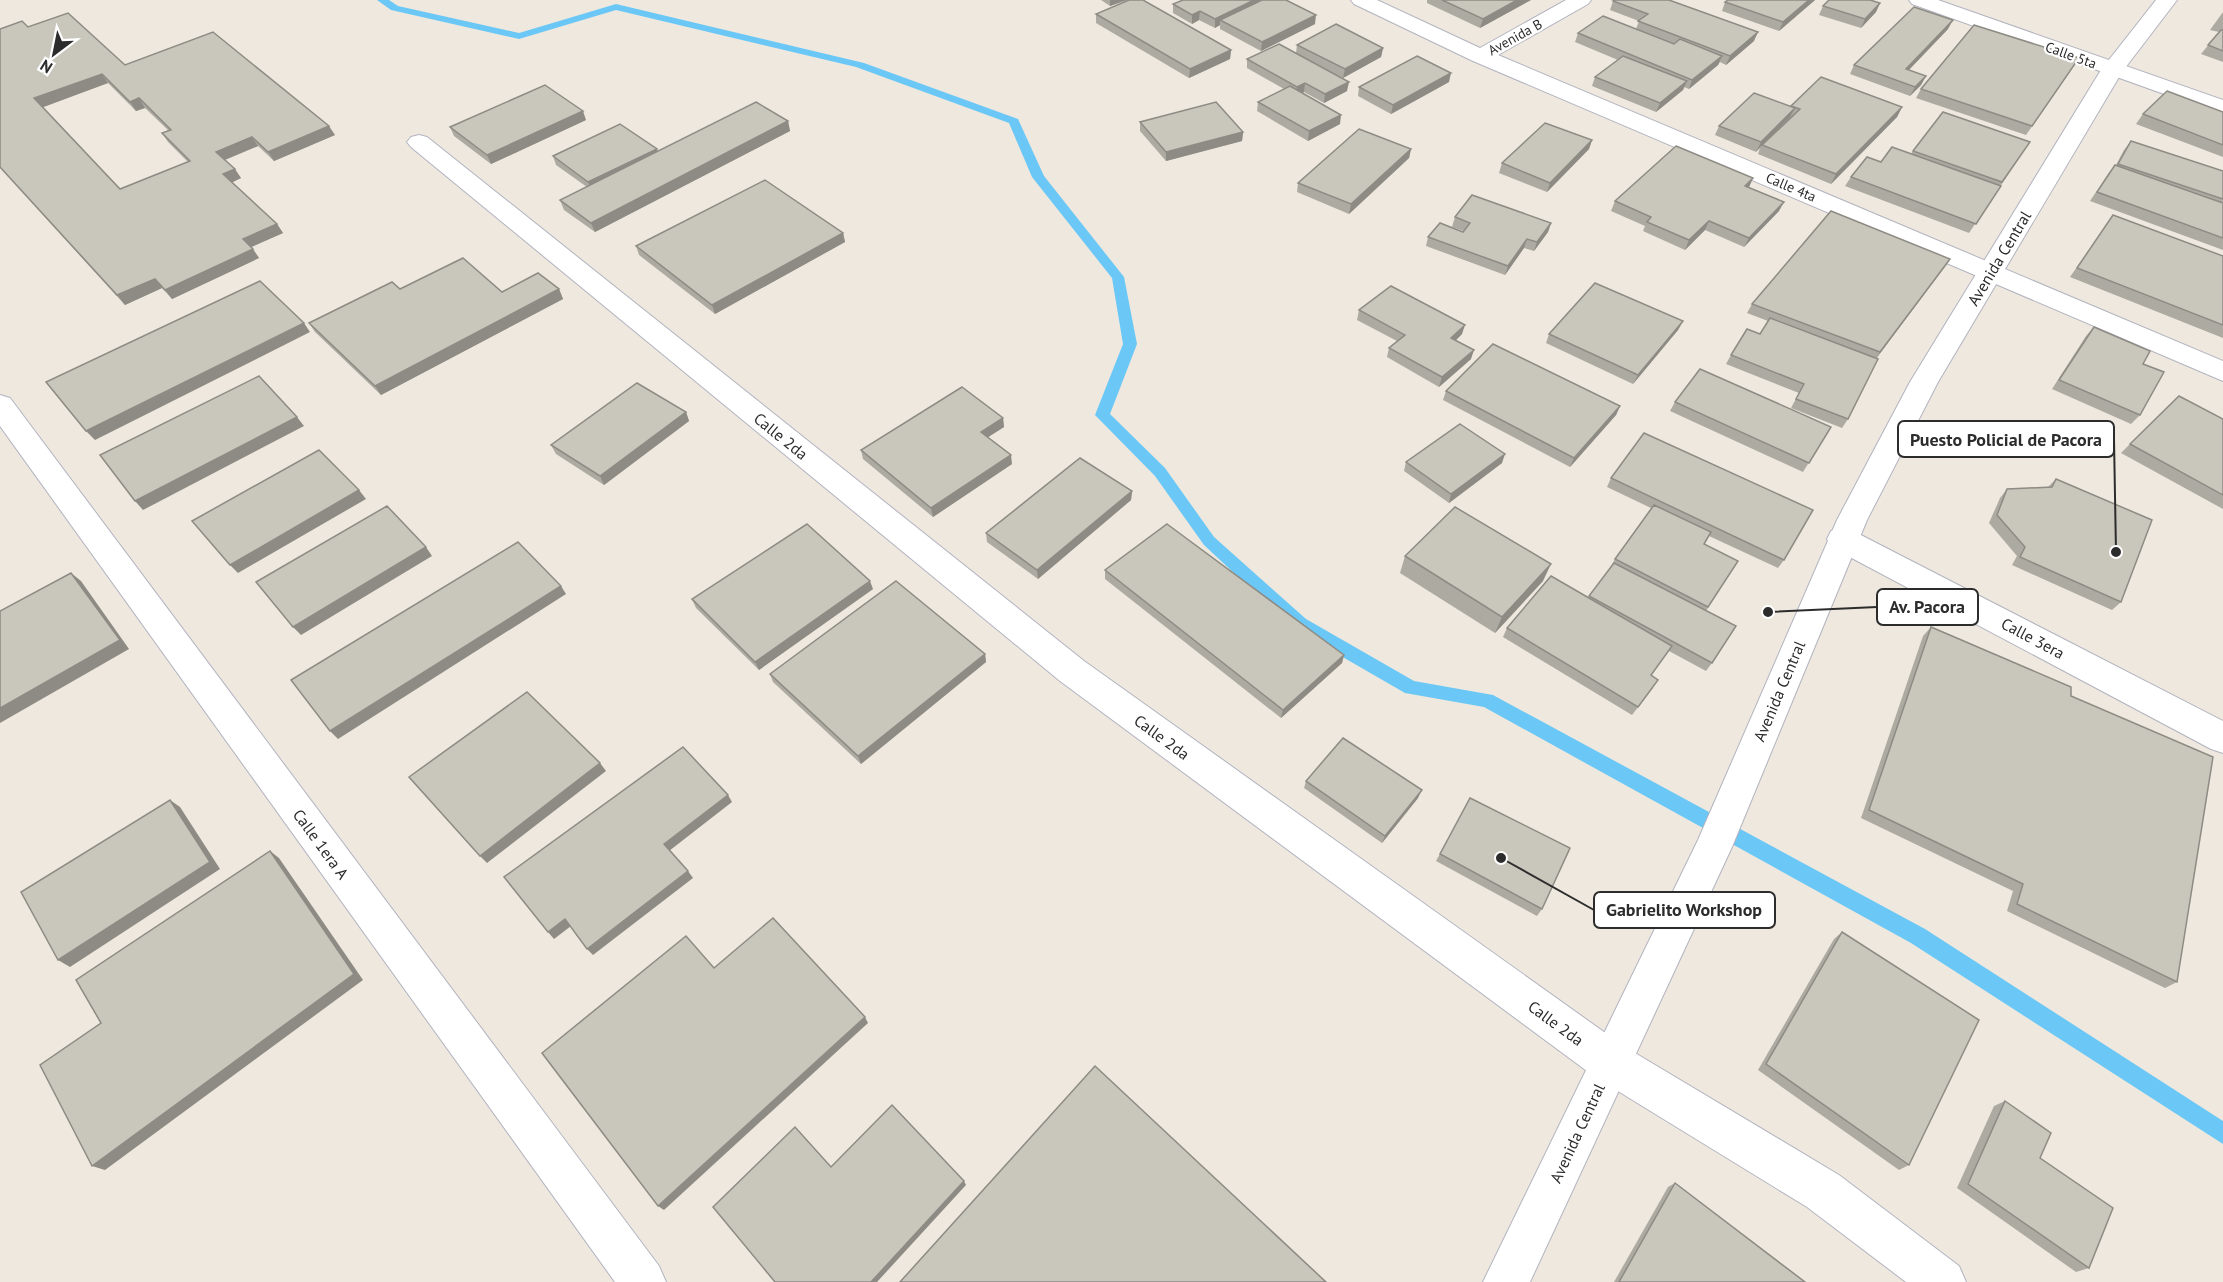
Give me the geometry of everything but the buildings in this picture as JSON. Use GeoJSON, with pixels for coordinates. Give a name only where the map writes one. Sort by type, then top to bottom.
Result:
{"type":"FeatureCollection","features":[{"type":"Feature","properties":{"kind":"street","name":"Calle 4ta"},"geometry":{"type":"LineString","coordinates":[[1361,0],[1481,56],[1991,271],[2223,372]]}},
{"type":"Feature","properties":{"kind":"street","name":"Avenida B"},"geometry":{"type":"LineString","coordinates":[[1481,56],[1581,0]]}},
{"type":"Feature","properties":{"kind":"street","name":"Calle 5ta"},"geometry":{"type":"LineString","coordinates":[[1919,0],[2223,108]]}},
{"type":"Feature","properties":{"kind":"street","name":"Avenida Central"},"geometry":{"type":"LineString","coordinates":[[1506,1282],[1713,847],[1842,539],[1924,382],[2112,70],[2167,0]]}},
{"type":"Feature","properties":{"kind":"street","name":"Calle 2da"},"geometry":{"type":"LineString","coordinates":[[419,142],[1072,671],[1610,1062],[1823,1191],[1943,1282]]}},
{"type":"Feature","properties":{"kind":"street","name":"Calle 1era A"},"geometry":{"type":"LineString","coordinates":[[0,405],[643,1282]]}},
{"type":"Feature","properties":{"kind":"street","name":"Calle 3era"},"geometry":{"type":"LineString","coordinates":[[1842,539],[2223,738]]}},
{"type":"Feature","properties":{"kind":"waterway"},"geometry":{"type":"LineString","coordinates":[[382,0],[395,8],[519,36],[616,7],[860,65],[1014,121],[1038,177],[1118,277],[1130,344],[1102,415],[1160,472],[1209,541],[1300,624],[1411,688],[1487,700],[1918,936],[2223,1133]]}},
{"type":"Feature","properties":{"kind":"place","name":"Puesto Policial de Pacora"},"geometry":{"type":"Point","coordinates":[2116,552]}},
{"type":"Feature","properties":{"kind":"place","name":"Av. Pacora"},"geometry":{"type":"Point","coordinates":[1768,612]}},
{"type":"Feature","properties":{"kind":"place","name":"Gabrielito Workshop"},"geometry":{"type":"Point","coordinates":[1501,858]}}]}
